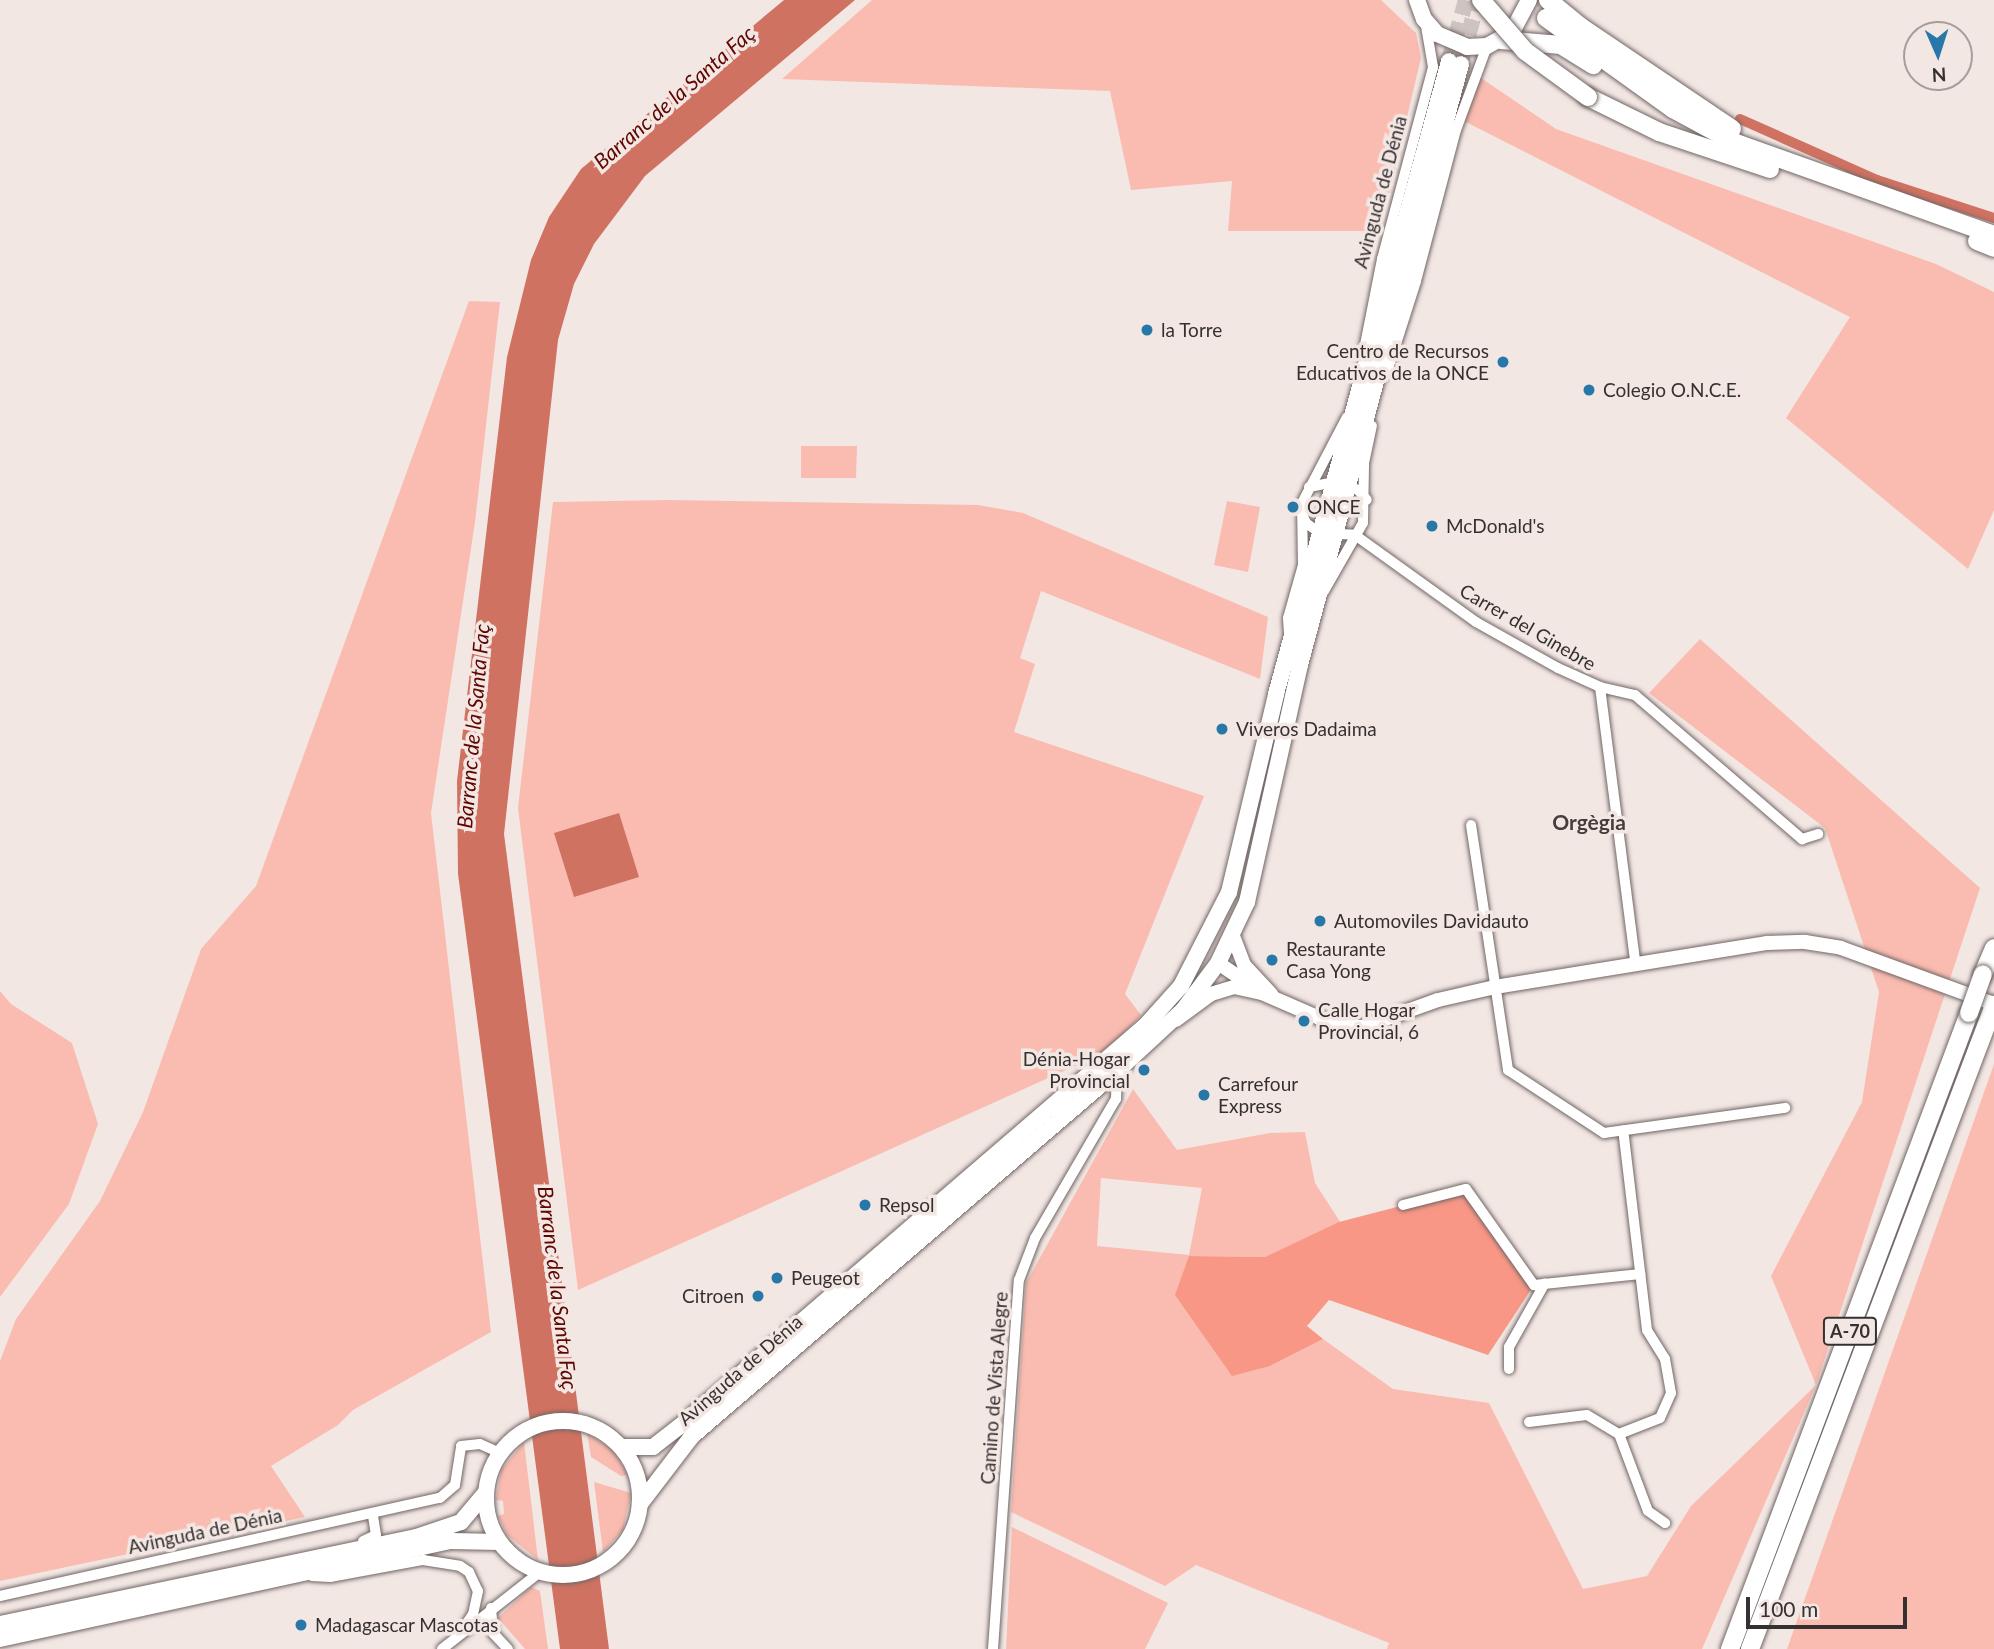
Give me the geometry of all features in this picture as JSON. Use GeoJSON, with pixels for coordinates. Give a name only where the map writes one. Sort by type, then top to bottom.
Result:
{"type":"FeatureCollection","features":[{"type":"Feature","properties":{"kind":"highway"},"geometry":{"type":"LineString","coordinates":[[1481,0],[1525,51],[1588,97],[1659,132],[1801,174]]}},
{"type":"Feature","properties":{"kind":"highway"},"geometry":{"type":"LineString","coordinates":[[1547,9],[1801,174]]}},
{"type":"Feature","properties":{"kind":"highway"},"geometry":{"type":"LineString","coordinates":[[1494,43],[1561,45],[1698,134],[1990,243]]}},
{"type":"Feature","properties":{"kind":"highway","name":"A-70"},"geometry":{"type":"LineString","coordinates":[[1730,1649],[1994,948]]}},
{"type":"Feature","properties":{"kind":"highway","name":"A-70"},"geometry":{"type":"LineString","coordinates":[[1750,1649],[1992,1009]]}},
{"type":"Feature","properties":{"kind":"main road"},"geometry":{"type":"LineString","coordinates":[[1418,7],[1446,41],[1468,47],[1494,43],[1521,22],[1529,0]]}},
{"type":"Feature","properties":{"kind":"main road","name":"Avinguda de Dénia"},"geometry":{"type":"LineString","coordinates":[[621,1447],[653,1447],[679,1427],[1145,1027],[1181,986],[1213,931],[1239,851],[1291,640],[1327,535],[1370,386],[1455,62]]}},
{"type":"Feature","properties":{"kind":"main road","name":"Avinguda de Dénia"},"geometry":{"type":"LineString","coordinates":[[1341,484],[1355,404],[1370,386]]}},
{"type":"Feature","properties":{"kind":"main road","name":"Avinguda de Dénia"},"geometry":{"type":"LineString","coordinates":[[640,1504],[692,1436],[1171,1023],[1218,963],[1233,936],[1262,842],[1272,784],[1316,603],[1327,535]]}},
{"type":"Feature","properties":{"kind":"main road"},"geometry":{"type":"LineString","coordinates":[[1239,851],[1242,871],[1217,947],[1218,963],[1262,993]]}},
{"type":"Feature","properties":{"kind":"main road"},"geometry":{"type":"LineString","coordinates":[[1233,936],[1244,965],[1277,1000]]}},
{"type":"Feature","properties":{"kind":"main road"},"geometry":{"type":"LineString","coordinates":[[1171,1023],[1223,989],[1243,987],[1328,1023],[1363,1027],[1438,1000],[1495,987],[1635,962],[1767,943],[1805,942],[1841,948],[1992,1009]]}},
{"type":"Feature","properties":{"kind":"main road"},"geometry":{"type":"LineString","coordinates":[[0,1624],[324,1558],[415,1537],[461,1522],[485,1493],[500,1453],[523,1432],[561,1421],[587,1424],[621,1447],[635,1470],[640,1504],[627,1542],[602,1565],[580,1574],[542,1573],[517,1560],[499,1542],[490,1524],[485,1493]]}},
{"type":"Feature","properties":{"kind":"main road"},"geometry":{"type":"LineString","coordinates":[[0,1639],[308,1575],[451,1541],[499,1542]]}},
{"type":"Feature","properties":{"kind":"street","name":"Avinguda de Dénia"},"geometry":{"type":"LineString","coordinates":[[1316,603],[1363,523],[1367,501],[1364,463],[1373,422],[1364,338],[1433,67],[1418,7]]}},
{"type":"Feature","properties":{"kind":"street","name":"Avinguda de Dénia"},"geometry":{"type":"LineString","coordinates":[[1370,386],[1392,356],[1434,221],[1456,130],[1494,43]]}},
{"type":"Feature","properties":{"kind":"street","name":"Avinguda de Dénia"},"geometry":{"type":"LineString","coordinates":[[1291,640],[1288,618],[1304,551],[1301,512],[1309,488],[1330,456],[1355,404]]}},
{"type":"Feature","properties":{"kind":"street"},"geometry":{"type":"LineString","coordinates":[[1309,488],[1341,484],[1367,501]]}},
{"type":"Feature","properties":{"kind":"street"},"geometry":{"type":"LineString","coordinates":[[1301,512],[1306,523],[1327,535],[1355,535]]}},
{"type":"Feature","properties":{"kind":"street","name":"Carrer del Ginebre"},"geometry":{"type":"LineString","coordinates":[[1355,535],[1476,622],[1600,687],[1635,695],[1802,839],[1818,834]]}},
{"type":"Feature","properties":{"kind":"street"},"geometry":{"type":"LineString","coordinates":[[1600,687],[1635,962]]}},
{"type":"Feature","properties":{"kind":"street"},"geometry":{"type":"LineString","coordinates":[[1471,825],[1508,1070],[1604,1133],[1785,1108]]}},
{"type":"Feature","properties":{"kind":"street","name":"Camino de Vista Alegre"},"geometry":{"type":"LineString","coordinates":[[993,1649],[1019,1280],[1035,1238],[1119,1091],[1117,1071]]}},
{"type":"Feature","properties":{"kind":"street"},"geometry":{"type":"LineString","coordinates":[[1619,1434],[1660,1418],[1671,1393],[1665,1359],[1647,1330],[1623,1130]]}},
{"type":"Feature","properties":{"kind":"street"},"geometry":{"type":"LineString","coordinates":[[1403,1205],[1466,1189],[1534,1284],[1640,1274]]}},
{"type":"Feature","properties":{"kind":"street"},"geometry":{"type":"LineString","coordinates":[[1509,1368],[1509,1346],[1545,1283]]}},
{"type":"Feature","properties":{"kind":"street"},"geometry":{"type":"LineString","coordinates":[[1529,1422],[1587,1415],[1619,1434],[1648,1511],[1665,1523]]}},
{"type":"Feature","properties":{"kind":"street","name":"Avinguda de Dénia"},"geometry":{"type":"LineString","coordinates":[[0,1596],[373,1515],[449,1492],[459,1475],[458,1455],[469,1442],[500,1453]]}},
{"type":"Feature","properties":{"kind":"street"},"geometry":{"type":"LineString","coordinates":[[324,1558],[341,1546],[372,1539],[376,1528],[373,1515]]}},
{"type":"Feature","properties":{"kind":"street"},"geometry":{"type":"LineString","coordinates":[[376,1528],[415,1537]]}},
{"type":"Feature","properties":{"kind":"street"},"geometry":{"type":"LineString","coordinates":[[308,1575],[330,1577],[423,1560],[460,1566],[469,1572],[478,1591],[472,1614],[461,1632]]}},
{"type":"Feature","properties":{"kind":"street"},"geometry":{"type":"LineString","coordinates":[[442,1649],[491,1608],[542,1573]]}},
{"type":"Feature","properties":{"kind":"street"},"geometry":{"type":"LineString","coordinates":[[491,1608],[493,1633]]}},
{"type":"Feature","properties":{"kind":"street"},"geometry":{"type":"LineString","coordinates":[[461,1632],[481,1627],[493,1633],[508,1649]]}},
{"type":"Feature","properties":{"kind":"shaded area"},"geometry":{"type":"Polygon","coordinates":[[[872,0],[1381,0],[1416,33],[1421,58],[1380,231],[1228,231],[1232,181],[1131,190],[1110,91],[782,79],[872,0]]]}},
{"type":"Feature","properties":{"kind":"shaded area"},"geometry":{"type":"Polygon","coordinates":[[[1481,78],[1556,129],[1936,264],[1994,292],[1994,510],[1968,569],[1786,418],[1850,317],[1460,119],[1481,78]]]}},
{"type":"Feature","properties":{"kind":"shaded area"},"geometry":{"type":"Polygon","coordinates":[[[469,301],[500,302],[475,522],[431,813],[491,1332],[353,1410],[338,1425],[271,1466],[305,1517],[0,1581],[0,1361],[16,1319],[100,1201],[143,1112],[201,949],[256,886],[469,301]]]}},
{"type":"Feature","properties":{"kind":"shaded area"},"geometry":{"type":"Polygon","coordinates":[[[801,446],[857,446],[856,478],[801,478],[801,446]]]}},
{"type":"Feature","properties":{"kind":"shaded area"},"geometry":{"type":"Polygon","coordinates":[[[668,500],[978,505],[1023,513],[1268,617],[1260,679],[1041,591],[1020,658],[1035,664],[1014,732],[1204,796],[1125,994],[1141,1015],[1106,1052],[578,1290],[518,808],[553,502],[668,500]]]}},
{"type":"Feature","properties":{"kind":"shaded area"},"geometry":{"type":"Polygon","coordinates":[[[1227,501],[1260,507],[1248,572],[1214,565],[1227,501]]]}},
{"type":"Feature","properties":{"kind":"shaded area"},"geometry":{"type":"Polygon","coordinates":[[[1700,639],[1980,888],[1816,1385],[1771,1276],[1862,1102],[1879,992],[1825,828],[1649,693],[1700,639]]]}},
{"type":"Feature","properties":{"kind":"shaded area"},"geometry":{"type":"Polygon","coordinates":[[[0,991],[11,1004],[72,1043],[98,1124],[69,1204],[0,1297],[0,991]]]}},
{"type":"Feature","properties":{"kind":"shaded area"},"geometry":{"type":"Polygon","coordinates":[[[1994,1064],[1994,1649],[1787,1649],[1994,1064]]]}},
{"type":"Feature","properties":{"kind":"shaded area"},"geometry":{"type":"Polygon","coordinates":[[[1133,1089],[1177,1150],[1270,1133],[1305,1132],[1315,1183],[1344,1228],[1265,1257],[1189,1256],[1270,1366],[1323,1339],[1393,1389],[1489,1403],[1583,1589],[1647,1576],[1691,1506],[1816,1385],[1702,1649],[1387,1649],[1389,1643],[1196,1565],[1165,1586],[1011,1512],[1026,1283],[1133,1089]],[[1101,1178],[1097,1246],[1189,1255],[1202,1188],[1101,1178]]]}},
{"type":"Feature","properties":{"kind":"shaded area"},"geometry":{"type":"Polygon","coordinates":[[[1466,1189],[1534,1285],[1488,1355],[1329,1300],[1307,1326],[1323,1339],[1270,1366],[1232,1376],[1175,1295],[1189,1256],[1265,1257],[1339,1222],[1466,1189]]]}},
{"type":"Feature","properties":{"kind":"shaded area"},"geometry":{"type":"Polygon","coordinates":[[[587,1433],[614,1451],[628,1475],[621,1476],[591,1457],[587,1433]]]}},
{"type":"Feature","properties":{"kind":"shaded area"},"geometry":{"type":"Polygon","coordinates":[[[524,1442],[538,1560],[507,1535],[498,1516],[504,1514],[503,1501],[496,1500],[501,1470],[524,1442]]]}},
{"type":"Feature","properties":{"kind":"shaded area"},"geometry":{"type":"Polygon","coordinates":[[[594,1482],[631,1493],[623,1530],[603,1552],[594,1482]]]}},
{"type":"Feature","properties":{"kind":"shaded area"},"geometry":{"type":"Polygon","coordinates":[[[1012,1527],[1168,1603],[1145,1649],[1006,1649],[1012,1527]]]}},
{"type":"Feature","properties":{"kind":"shaded area"},"geometry":{"type":"Polygon","coordinates":[[[531,1587],[540,1591],[548,1649],[525,1649],[498,1618],[531,1587]]]}},
{"type":"Feature","properties":{"kind":"water","name":"Barranc de la Santa Faç"},"geometry":{"type":"Polygon","coordinates":[[[784,0],[855,0],[645,176],[594,244],[574,284],[558,340],[504,834],[609,1649],[560,1649],[458,874],[457,781],[507,357],[531,260],[549,217],[581,169],[784,0]]]}},
{"type":"Feature","properties":{"kind":"water"},"geometry":{"type":"Polygon","coordinates":[[[619,813],[639,877],[574,897],[554,833],[619,813]]]}},
{"type":"Feature","properties":{"kind":"waterway"},"geometry":{"type":"LineString","coordinates":[[1740,119],[1877,180],[1994,218]]}},
{"type":"Feature","properties":{"kind":"tunnel"},"geometry":{"type":"LineString","coordinates":[[1449,61],[1466,0]]}},
{"type":"Feature","properties":{"kind":"tunnel"},"geometry":{"type":"LineString","coordinates":[[1462,58],[1478,0]]}},
{"type":"Feature","properties":{"kind":"place","name":"la Torre"},"geometry":{"type":"Point","coordinates":[1147,330]}},
{"type":"Feature","properties":{"kind":"place","name":"Centro de Recursos Educativos de la ONCE"},"geometry":{"type":"Point","coordinates":[1503,362]}},
{"type":"Feature","properties":{"kind":"place","name":"Colegio O.N.C.E."},"geometry":{"type":"Point","coordinates":[1589,390]}},
{"type":"Feature","properties":{"kind":"place","name":"ONCE"},"geometry":{"type":"Point","coordinates":[1293,507]}},
{"type":"Feature","properties":{"kind":"place","name":"McDonald's"},"geometry":{"type":"Point","coordinates":[1432,526]}},
{"type":"Feature","properties":{"kind":"place","name":"Viveros Dadaima"},"geometry":{"type":"Point","coordinates":[1222,729]}},
{"type":"Feature","properties":{"kind":"place","name":"Automoviles Davidauto"},"geometry":{"type":"Point","coordinates":[1320,921]}},
{"type":"Feature","properties":{"kind":"place","name":"Restaurante Casa Yong"},"geometry":{"type":"Point","coordinates":[1272,960]}},
{"type":"Feature","properties":{"kind":"place","name":"Calle Hogar Provincial, 6"},"geometry":{"type":"Point","coordinates":[1304,1021]}},
{"type":"Feature","properties":{"kind":"place","name":"Dénia-Hogar Provincial"},"geometry":{"type":"Point","coordinates":[1144,1070]}},
{"type":"Feature","properties":{"kind":"place","name":"Carrefour Express"},"geometry":{"type":"Point","coordinates":[1204,1095]}},
{"type":"Feature","properties":{"kind":"place","name":"Repsol"},"geometry":{"type":"Point","coordinates":[865,1205]}},
{"type":"Feature","properties":{"kind":"place","name":"Peugeot"},"geometry":{"type":"Point","coordinates":[777,1278]}},
{"type":"Feature","properties":{"kind":"place","name":"Citroen"},"geometry":{"type":"Point","coordinates":[758,1296]}},
{"type":"Feature","properties":{"kind":"place","name":"Madagascar Mascotas"},"geometry":{"type":"Point","coordinates":[301,1625]}},
{"type":"Feature","properties":{"kind":"district","name":"Orgègia"},"geometry":{"type":"Point","coordinates":[1589,822]}}]}
